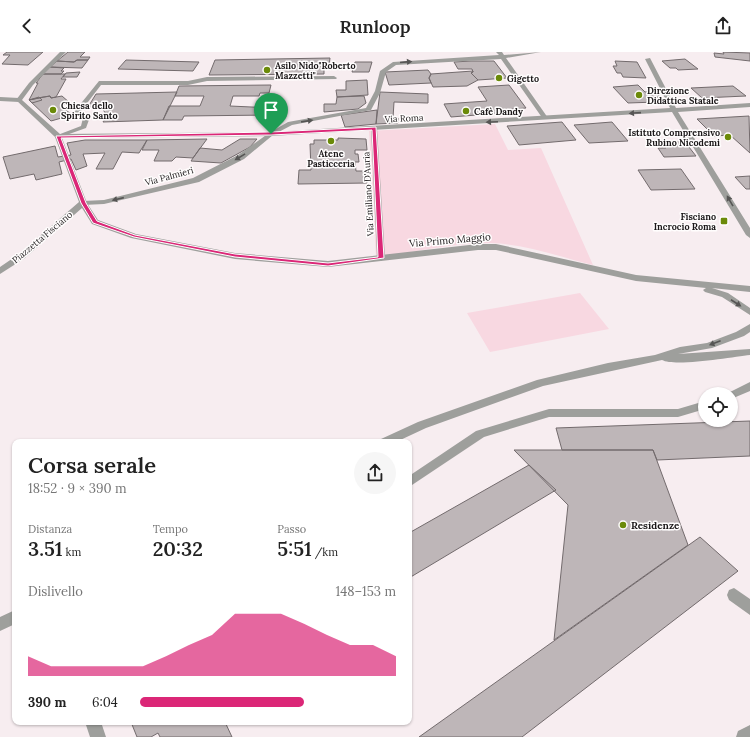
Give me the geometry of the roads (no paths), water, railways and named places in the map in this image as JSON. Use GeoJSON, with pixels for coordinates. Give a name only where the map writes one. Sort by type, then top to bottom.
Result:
{"type":"FeatureCollection","features":[{"type":"Feature","properties":{"kind":"street"},"geometry":{"type":"LineString","coordinates":[[19,100],[30,84],[63,52]]}},
{"type":"Feature","properties":{"kind":"street"},"geometry":{"type":"LineString","coordinates":[[500,54],[538,52]]}},
{"type":"Feature","properties":{"kind":"street"},"geometry":{"type":"LineString","coordinates":[[500,54],[545,118]]}},
{"type":"Feature","properties":{"kind":"street","name":"Via Palmieri"},"geometry":{"type":"LineString","coordinates":[[83,203],[104,202],[196,180],[241,157],[271,134],[290,123],[369,109],[379,91],[380,75],[385,68],[395,63],[500,54]]}},
{"type":"Feature","properties":{"kind":"street"},"geometry":{"type":"LineString","coordinates":[[648,59],[674,110],[750,234]]}},
{"type":"Feature","properties":{"kind":"street"},"geometry":{"type":"LineString","coordinates":[[0,99],[19,100],[59,139],[84,127],[87,117],[77,112],[99,82],[188,83],[207,79],[334,78]]}},
{"type":"Feature","properties":{"kind":"street","name":"Via Roma"},"geometry":{"type":"LineString","coordinates":[[59,139],[271,134],[674,110],[750,104]]}},
{"type":"Feature","properties":{"kind":"street","name":"Via Emiliano D'Auria"},"geometry":{"type":"LineString","coordinates":[[374,128],[381,258]]}},
{"type":"Feature","properties":{"kind":"street","name":"Via Primo Maggio"},"geometry":{"type":"LineString","coordinates":[[59,139],[83,203],[95,222],[134,236],[235,256],[328,264],[478,247],[496,247],[636,278],[694,285]]}},
{"type":"Feature","properties":{"kind":"street","name":"Piazzetta Fisciano"},"geometry":{"type":"LineString","coordinates":[[0,270],[22,256],[83,203]]}},
{"type":"Feature","properties":{"kind":"street"},"geometry":{"type":"LineString","coordinates":[[694,285],[750,289]]}},
{"type":"Feature","properties":{"kind":"street"},"geometry":{"type":"LineString","coordinates":[[694,285],[724,295],[750,312]]}},
{"type":"Feature","properties":{"kind":"street"},"geometry":{"type":"LineString","coordinates":[[392,439],[422,425],[541,384],[608,367],[656,358],[680,350],[708,346],[740,334],[750,327]]}},
{"type":"Feature","properties":{"kind":"street"},"geometry":{"type":"LineString","coordinates":[[656,358],[688,358],[750,352]]}},
{"type":"Feature","properties":{"kind":"street"},"geometry":{"type":"LineString","coordinates":[[738,392],[750,386]]}},
{"type":"Feature","properties":{"kind":"street"},"geometry":{"type":"LineString","coordinates":[[412,480],[480,434],[549,413],[678,413],[698,406]]}},
{"type":"Feature","properties":{"kind":"street"},"geometry":{"type":"LineString","coordinates":[[734,595],[750,608]]}},
{"type":"Feature","properties":{"kind":"street"},"geometry":{"type":"LineString","coordinates":[[0,624],[12,618]]}},
{"type":"Feature","properties":{"kind":"street"},"geometry":{"type":"LineString","coordinates":[[94,725],[98,737]]}},
{"type":"Feature","properties":{"kind":"street"},"geometry":{"type":"LineString","coordinates":[[744,737],[750,733]]}},
{"type":"Feature","properties":{"kind":"place","name":"Asilo Nido\"Roberto Mazzetti\""},"geometry":{"type":"Point","coordinates":[267,70]}},
{"type":"Feature","properties":{"kind":"place","name":"Gigetto"},"geometry":{"type":"Point","coordinates":[499,78]}},
{"type":"Feature","properties":{"kind":"place","name":"Direzione Didattica Statale"},"geometry":{"type":"Point","coordinates":[639,95]}},
{"type":"Feature","properties":{"kind":"place","name":"Chiesa dello Spirito Santo"},"geometry":{"type":"Point","coordinates":[53,110]}},
{"type":"Feature","properties":{"kind":"place","name":"Cafè Dandy"},"geometry":{"type":"Point","coordinates":[466,111]}},
{"type":"Feature","properties":{"kind":"place","name":"Istituto Comprensivo Rubino Nicodemi"},"geometry":{"type":"Point","coordinates":[728,137]}},
{"type":"Feature","properties":{"kind":"place","name":"Atene Pasticceria"},"geometry":{"type":"Point","coordinates":[331,141]}},
{"type":"Feature","properties":{"kind":"place","name":"Fisciano Incrocio Roma"},"geometry":{"type":"Point","coordinates":[724,221]}},
{"type":"Feature","properties":{"kind":"place","name":"Residenze"},"geometry":{"type":"Point","coordinates":[623,525]}}]}
